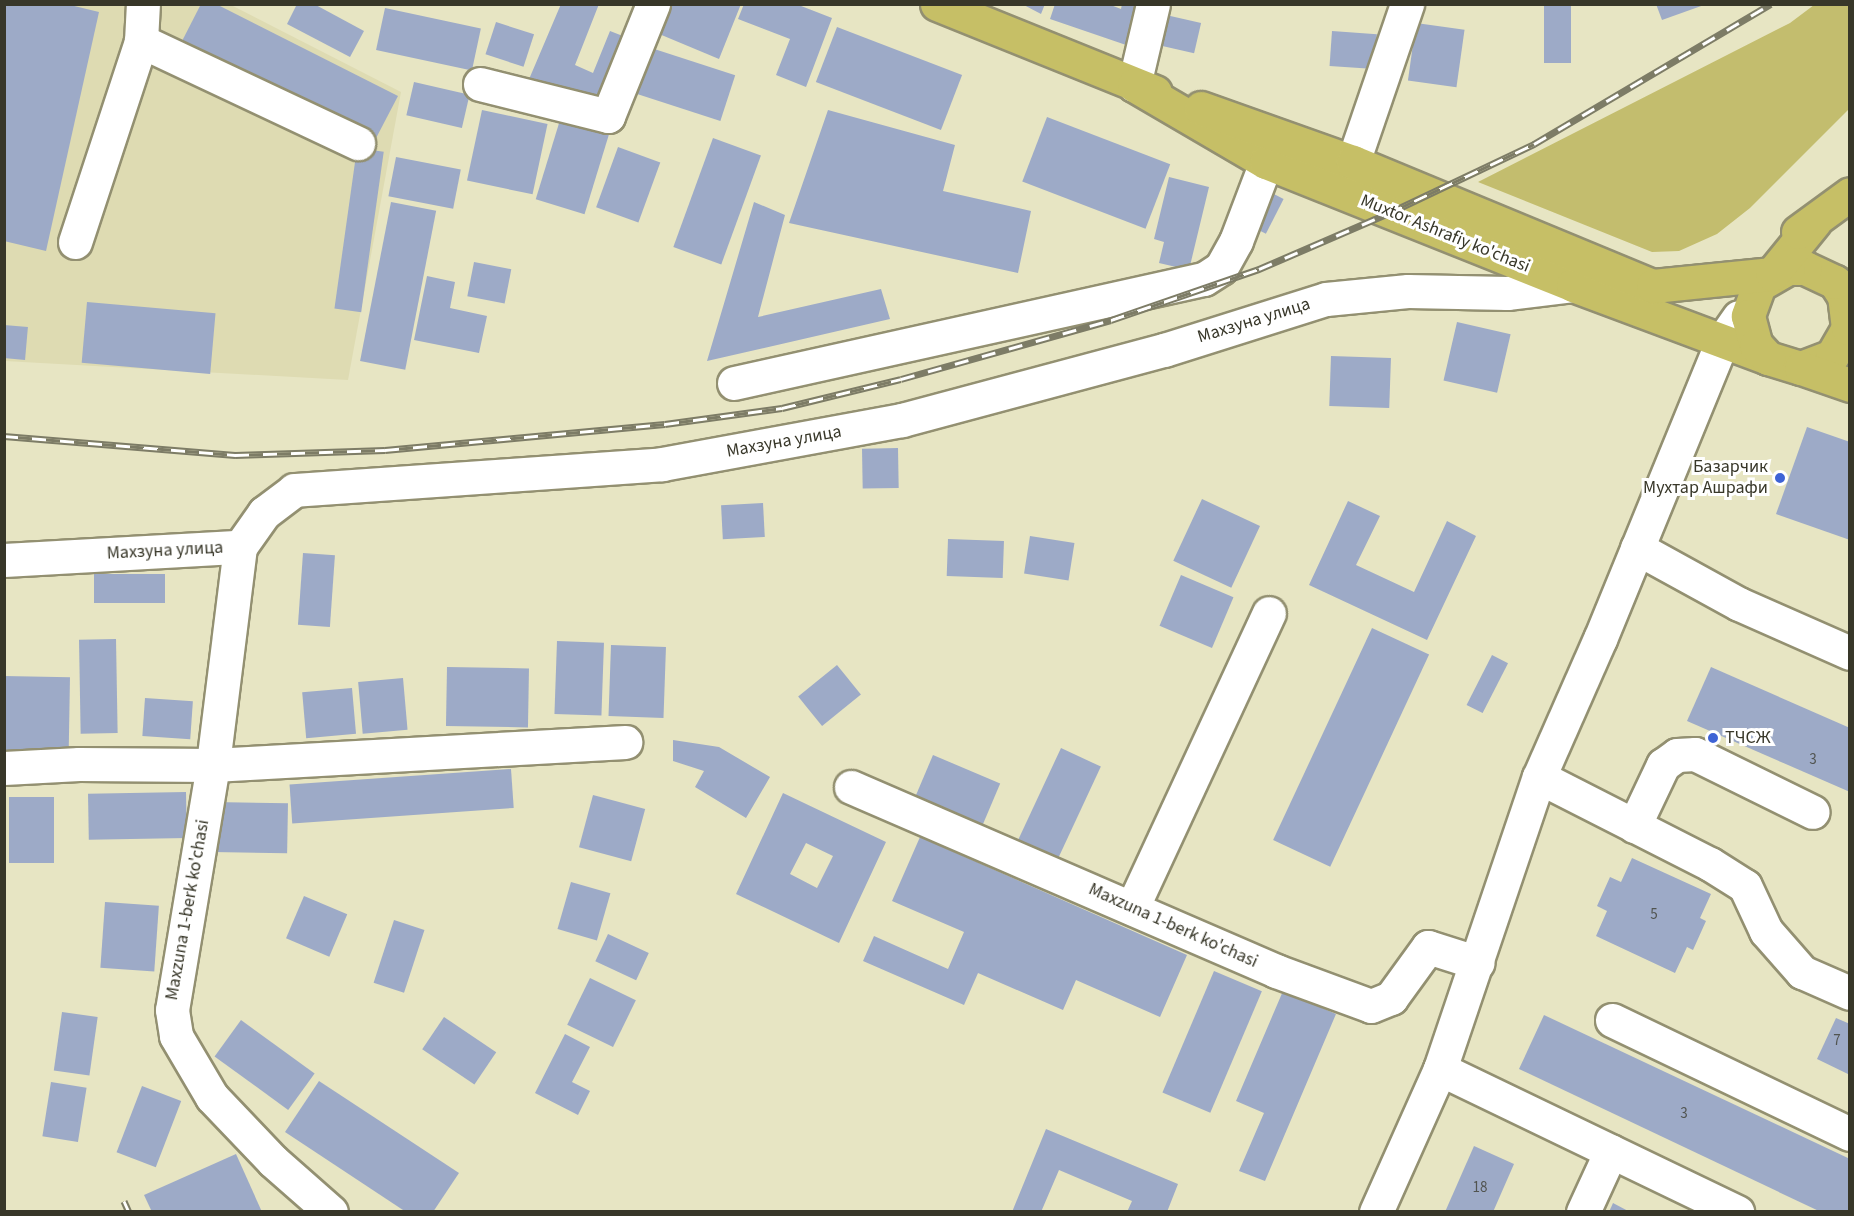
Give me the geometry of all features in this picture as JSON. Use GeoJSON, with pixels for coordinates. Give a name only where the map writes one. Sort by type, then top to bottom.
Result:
{"type":"FeatureCollection","features":[{"type":"Feature","properties":{"kind":"main road","name":"Muxtor Ashrafiy ko'chasi"},"geometry":{"type":"LineString","coordinates":[[937,4],[1134,85],[1353,162],[1653,286],[1772,274]]}},
{"type":"Feature","properties":{"kind":"main road","name":"Muxtor Ashrafiy ko'chasi"},"geometry":{"type":"LineString","coordinates":[[1134,85],[1266,162],[1573,285],[1768,358]]}},
{"type":"Feature","properties":{"kind":"main road"},"geometry":{"type":"LineString","coordinates":[[1653,286],[1748,259],[1815,221],[1850,194]]}},
{"type":"Feature","properties":{"kind":"main road"},"geometry":{"type":"LineString","coordinates":[[1815,221],[1751,300],[1751,333],[1768,358],[1850,385]]}},
{"type":"Feature","properties":{"kind":"main road"},"geometry":{"type":"LineString","coordinates":[[1772,274],[1805,268],[1821,273],[1834,282],[1849,312],[1845,336],[1832,356],[1801,368]]}},
{"type":"Feature","properties":{"kind":"street"},"geometry":{"type":"LineString","coordinates":[[75,242],[141,42],[143,4]]}},
{"type":"Feature","properties":{"kind":"street"},"geometry":{"type":"LineString","coordinates":[[480,84],[608,117],[653,4]]}},
{"type":"Feature","properties":{"kind":"street"},"geometry":{"type":"LineString","coordinates":[[1134,85],[1153,4]]}},
{"type":"Feature","properties":{"kind":"street"},"geometry":{"type":"LineString","coordinates":[[1353,162],[1407,4]]}},
{"type":"Feature","properties":{"kind":"street"},"geometry":{"type":"LineString","coordinates":[[141,42],[358,143]]}},
{"type":"Feature","properties":{"kind":"street"},"geometry":{"type":"LineString","coordinates":[[734,383],[1204,279],[1221,268],[1236,242],[1266,162]]}},
{"type":"Feature","properties":{"kind":"street","name":"Махзуна улица"},"geometry":{"type":"LineString","coordinates":[[4,560],[240,547],[264,513],[294,490],[662,464],[902,420],[1164,350],[1326,299],[1408,291],[1507,293],[1573,285]]}},
{"type":"Feature","properties":{"kind":"street"},"geometry":{"type":"LineString","coordinates":[[1376,1212],[1440,1069],[1478,963],[1539,777],[1722,341],[1751,300]]}},
{"type":"Feature","properties":{"kind":"street","name":"Maxzuna 1-berk ko'chasi"},"geometry":{"type":"LineString","coordinates":[[240,547],[213,765],[172,1010],[176,1036],[212,1097],[273,1161],[331,1212]]}},
{"type":"Feature","properties":{"kind":"street"},"geometry":{"type":"LineString","coordinates":[[1637,548],[1739,604],[1850,653]]}},
{"type":"Feature","properties":{"kind":"street"},"geometry":{"type":"LineString","coordinates":[[1132,908],[1269,612]]}},
{"type":"Feature","properties":{"kind":"street"},"geometry":{"type":"LineString","coordinates":[[4,768],[79,764],[213,765],[625,742]]}},
{"type":"Feature","properties":{"kind":"street"},"geometry":{"type":"LineString","coordinates":[[1634,825],[1663,765],[1677,755],[1695,754],[1813,812]]}},
{"type":"Feature","properties":{"kind":"street"},"geometry":{"type":"LineString","coordinates":[[1539,777],[1634,825],[1745,886],[1766,931],[1802,972],[1850,993]]}},
{"type":"Feature","properties":{"kind":"street","name":"Maxzuna 1-berk ko'chasi"},"geometry":{"type":"LineString","coordinates":[[851,787],[1276,971],[1371,1006],[1391,998],[1428,947],[1478,963]]}},
{"type":"Feature","properties":{"kind":"street"},"geometry":{"type":"LineString","coordinates":[[1612,1020],[1850,1134]]}},
{"type":"Feature","properties":{"kind":"street"},"geometry":{"type":"LineString","coordinates":[[1440,1069],[1733,1211]]}},
{"type":"Feature","properties":{"kind":"street"},"geometry":{"type":"LineString","coordinates":[[1583,1212],[1611,1151]]}},
{"type":"Feature","properties":{"kind":"shaded area"},"geometry":{"type":"Polygon","coordinates":[[[4,5],[231,5],[401,92],[348,380],[5,361],[4,5]]]}},
{"type":"Feature","properties":{"kind":"shaded area"},"geometry":{"type":"Polygon","coordinates":[[[1814,5],[1849,5],[1849,109],[1750,208],[1717,234],[1679,251],[1652,252],[1478,182],[1790,23],[1814,5]]]}},
{"type":"Feature","properties":{"kind":"building"},"geometry":{"type":"Polygon","coordinates":[[[4,4],[66,4],[99,12],[46,251],[4,241],[4,4]]]}},
{"type":"Feature","properties":{"kind":"building"},"geometry":{"type":"Polygon","coordinates":[[[201,4],[216,4],[398,96],[374,142],[180,45],[201,4]]]}},
{"type":"Feature","properties":{"kind":"building"},"geometry":{"type":"Polygon","coordinates":[[[297,4],[314,4],[364,31],[350,57],[287,24],[297,4]]]}},
{"type":"Feature","properties":{"kind":"building"},"geometry":{"type":"Polygon","coordinates":[[[561,4],[599,4],[575,65],[593,73],[610,31],[628,38],[596,110],[524,91],[561,4]]]}},
{"type":"Feature","properties":{"kind":"building"},"geometry":{"type":"Polygon","coordinates":[[[662,4],[741,4],[719,59],[652,31],[662,4]]]}},
{"type":"Feature","properties":{"kind":"building"},"geometry":{"type":"Polygon","coordinates":[[[744,4],[796,4],[832,18],[806,87],[776,75],[790,39],[738,19],[744,4]]]}},
{"type":"Feature","properties":{"kind":"building"},"geometry":{"type":"Polygon","coordinates":[[[1022,4],[1045,4],[1041,14],[1022,4]]]}},
{"type":"Feature","properties":{"kind":"building"},"geometry":{"type":"Polygon","coordinates":[[[1055,4],[1108,4],[1121,9],[1122,4],[1142,4],[1129,46],[1050,19],[1055,4]]]}},
{"type":"Feature","properties":{"kind":"building"},"geometry":{"type":"Polygon","coordinates":[[[1544,4],[1571,4],[1571,63],[1544,63],[1544,4]]]}},
{"type":"Feature","properties":{"kind":"building"},"geometry":{"type":"Polygon","coordinates":[[[1656,4],[1704,4],[1704,5],[1662,20],[1656,4]]]}},
{"type":"Feature","properties":{"kind":"building"},"geometry":{"type":"Polygon","coordinates":[[[385,8],[481,28],[472,70],[376,50],[385,8]]]}},
{"type":"Feature","properties":{"kind":"building"},"geometry":{"type":"Polygon","coordinates":[[[1166,15],[1201,23],[1194,53],[1159,45],[1166,15]]]}},
{"type":"Feature","properties":{"kind":"building"},"geometry":{"type":"Polygon","coordinates":[[[496,22],[534,34],[524,67],[485,54],[496,22]]]}},
{"type":"Feature","properties":{"kind":"building"},"geometry":{"type":"Polygon","coordinates":[[[1416,23],[1465,30],[1456,87],[1408,80],[1416,23]]]}},
{"type":"Feature","properties":{"kind":"building"},"geometry":{"type":"Polygon","coordinates":[[[837,27],[962,75],[941,130],[816,82],[837,27]]]}},
{"type":"Feature","properties":{"kind":"building"},"geometry":{"type":"Polygon","coordinates":[[[1332,31],[1377,34],[1374,69],[1330,66],[1332,31]]]}},
{"type":"Feature","properties":{"kind":"building"},"geometry":{"type":"Polygon","coordinates":[[[642,45],[735,75],[720,121],[627,91],[642,45]]]}},
{"type":"Feature","properties":{"kind":"building"},"geometry":{"type":"Polygon","coordinates":[[[414,82],[470,95],[462,128],[406,115],[414,82]]]}},
{"type":"Feature","properties":{"kind":"building"},"geometry":{"type":"Polygon","coordinates":[[[482,110],[548,124],[533,194],[467,180],[482,110]]]}},
{"type":"Feature","properties":{"kind":"building"},"geometry":{"type":"Polygon","coordinates":[[[828,110],[955,145],[943,191],[1031,211],[1018,273],[789,223],[828,110]]]}},
{"type":"Feature","properties":{"kind":"building"},"geometry":{"type":"Polygon","coordinates":[[[1047,117],[1170,164],[1146,229],[1022,181],[1047,117]]]}},
{"type":"Feature","properties":{"kind":"building"},"geometry":{"type":"Polygon","coordinates":[[[560,120],[609,135],[585,214],[536,199],[560,120]]]}},
{"type":"Feature","properties":{"kind":"building"},"geometry":{"type":"Polygon","coordinates":[[[713,138],[761,155],[721,264],[673,247],[713,138]]]}},
{"type":"Feature","properties":{"kind":"building"},"geometry":{"type":"Polygon","coordinates":[[[618,147],[660,162],[638,223],[596,207],[618,147]]]}},
{"type":"Feature","properties":{"kind":"building"},"geometry":{"type":"Polygon","coordinates":[[[357,148],[384,152],[361,312],[334,308],[357,148]]]}},
{"type":"Feature","properties":{"kind":"building"},"geometry":{"type":"Polygon","coordinates":[[[396,157],[461,170],[453,209],[388,196],[396,157]]]}},
{"type":"Feature","properties":{"kind":"building"},"geometry":{"type":"Polygon","coordinates":[[[1169,177],[1209,187],[1189,270],[1159,263],[1164,242],[1154,239],[1169,177]]]}},
{"type":"Feature","properties":{"kind":"building"},"geometry":{"type":"Polygon","coordinates":[[[1264,189],[1284,199],[1266,234],[1246,224],[1264,189]]]}},
{"type":"Feature","properties":{"kind":"building"},"geometry":{"type":"Polygon","coordinates":[[[391,202],[436,211],[405,370],[360,361],[391,202]]]}},
{"type":"Feature","properties":{"kind":"building"},"geometry":{"type":"Polygon","coordinates":[[[754,202],[785,215],[758,317],[881,289],[890,319],[707,361],[754,202]]]}},
{"type":"Feature","properties":{"kind":"building"},"geometry":{"type":"Polygon","coordinates":[[[474,262],[511,269],[505,304],[467,296],[474,262]]]}},
{"type":"Feature","properties":{"kind":"building"},"geometry":{"type":"Polygon","coordinates":[[[427,276],[455,282],[450,308],[487,316],[479,353],[414,340],[427,276]]]}},
{"type":"Feature","properties":{"kind":"building"},"geometry":{"type":"Polygon","coordinates":[[[87,302],[216,313],[210,374],[82,363],[87,302]]]}},
{"type":"Feature","properties":{"kind":"building"},"geometry":{"type":"Polygon","coordinates":[[[1457,322],[1511,334],[1497,393],[1444,380],[1457,322]]]}},
{"type":"Feature","properties":{"kind":"building"},"geometry":{"type":"Polygon","coordinates":[[[4,325],[28,327],[25,360],[4,358],[4,325]]]}},
{"type":"Feature","properties":{"kind":"building"},"geometry":{"type":"Polygon","coordinates":[[[1331,356],[1391,358],[1389,408],[1329,406],[1331,356]]]}},
{"type":"Feature","properties":{"kind":"building"},"geometry":{"type":"Polygon","coordinates":[[[1807,427],[1850,442],[1850,540],[1776,514],[1807,427]]]}},
{"type":"Feature","properties":{"kind":"building"},"geometry":{"type":"Polygon","coordinates":[[[898,448],[899,488],[863,489],[862,449],[898,448]]]}},
{"type":"Feature","properties":{"kind":"building"},"geometry":{"type":"Polygon","coordinates":[[[1202,499],[1260,526],[1231,588],[1173,561],[1202,499]]]}},
{"type":"Feature","properties":{"kind":"building"},"geometry":{"type":"Polygon","coordinates":[[[1348,501],[1380,516],[1356,565],[1414,592],[1447,521],[1476,536],[1427,640],[1309,585],[1348,501]]]}},
{"type":"Feature","properties":{"kind":"building"},"geometry":{"type":"Polygon","coordinates":[[[763,503],[765,537],[723,539],[721,505],[763,503]]]}},
{"type":"Feature","properties":{"kind":"building"},"geometry":{"type":"Polygon","coordinates":[[[1030,536],[1074,543],[1069,581],[1024,574],[1030,536]]]}},
{"type":"Feature","properties":{"kind":"building"},"geometry":{"type":"Polygon","coordinates":[[[948,539],[1004,541],[1003,578],[947,576],[948,539]]]}},
{"type":"Feature","properties":{"kind":"building"},"geometry":{"type":"Polygon","coordinates":[[[303,553],[335,555],[330,627],[298,625],[303,553]]]}},
{"type":"Feature","properties":{"kind":"building"},"geometry":{"type":"Polygon","coordinates":[[[94,574],[165,574],[165,603],[94,603],[94,574]]]}},
{"type":"Feature","properties":{"kind":"building"},"geometry":{"type":"Polygon","coordinates":[[[1181,575],[1233,597],[1212,648],[1160,626],[1181,575]]]}},
{"type":"Feature","properties":{"kind":"building"},"geometry":{"type":"Polygon","coordinates":[[[1372,628],[1429,655],[1330,867],[1273,840],[1372,628]]]}},
{"type":"Feature","properties":{"kind":"building"},"geometry":{"type":"Polygon","coordinates":[[[116,639],[118,733],[81,734],[79,640],[116,639]]]}},
{"type":"Feature","properties":{"kind":"building"},"geometry":{"type":"Polygon","coordinates":[[[557,641],[604,643],[601,716],[554,714],[557,641]]]}},
{"type":"Feature","properties":{"kind":"building"},"geometry":{"type":"Polygon","coordinates":[[[611,645],[666,647],[663,718],[609,716],[611,645]]]}},
{"type":"Feature","properties":{"kind":"building"},"geometry":{"type":"Polygon","coordinates":[[[1492,655],[1508,663],[1483,713],[1467,705],[1492,655]]]}},
{"type":"Feature","properties":{"kind":"building"},"geometry":{"type":"Polygon","coordinates":[[[837,665],[861,695],[822,726],[798,696],[837,665]]]}},
{"type":"Feature","properties":{"kind":"building"},"geometry":{"type":"Polygon","coordinates":[[[447,667],[529,668],[528,727],[446,726],[447,667]]]}},
{"type":"Feature","properties":{"kind":"building"},"geometry":{"type":"Polygon","coordinates":[[[1711,667],[1850,728],[1850,792],[1687,721],[1711,667]]]}},
{"type":"Feature","properties":{"kind":"building"},"geometry":{"type":"Polygon","coordinates":[[[4,676],[70,677],[69,753],[4,752],[4,676]]]}},
{"type":"Feature","properties":{"kind":"building"},"geometry":{"type":"Polygon","coordinates":[[[403,678],[408,730],[363,734],[358,682],[403,678]]]}},
{"type":"Feature","properties":{"kind":"building"},"geometry":{"type":"Polygon","coordinates":[[[352,688],[356,734],[306,738],[302,692],[352,688]]]}},
{"type":"Feature","properties":{"kind":"building"},"geometry":{"type":"Polygon","coordinates":[[[145,698],[193,701],[190,739],[142,736],[145,698]]]}},
{"type":"Feature","properties":{"kind":"building"},"geometry":{"type":"Polygon","coordinates":[[[673,740],[719,747],[770,777],[746,818],[695,787],[704,771],[673,761],[673,740]]]}},
{"type":"Feature","properties":{"kind":"building"},"geometry":{"type":"Polygon","coordinates":[[[1061,748],[1101,767],[1051,873],[1012,854],[1061,748]]]}},
{"type":"Feature","properties":{"kind":"building"},"geometry":{"type":"Polygon","coordinates":[[[933,755],[1000,784],[980,830],[913,802],[933,755]]]}},
{"type":"Feature","properties":{"kind":"building"},"geometry":{"type":"Polygon","coordinates":[[[511,769],[514,808],[292,823],[290,784],[511,769]]]}},
{"type":"Feature","properties":{"kind":"building"},"geometry":{"type":"Polygon","coordinates":[[[186,792],[187,838],[89,840],[88,794],[186,792]]]}},
{"type":"Feature","properties":{"kind":"building"},"geometry":{"type":"Polygon","coordinates":[[[783,793],[886,842],[839,943],[736,894],[783,793]],[[806,843],[790,874],[817,888],[833,856],[806,843]]]}},
{"type":"Feature","properties":{"kind":"building"},"geometry":{"type":"Polygon","coordinates":[[[593,795],[645,809],[631,861],[579,847],[593,795]]]}},
{"type":"Feature","properties":{"kind":"building"},"geometry":{"type":"Polygon","coordinates":[[[9,797],[54,797],[54,863],[9,863],[9,797]]]}},
{"type":"Feature","properties":{"kind":"building"},"geometry":{"type":"Polygon","coordinates":[[[213,802],[288,803],[287,853],[212,852],[213,802]]]}},
{"type":"Feature","properties":{"kind":"building"},"geometry":{"type":"Polygon","coordinates":[[[920,837],[1187,955],[1160,1017],[1076,980],[1063,1010],[978,973],[964,1005],[863,961],[874,936],[948,969],[964,932],[892,901],[920,837]]]}},
{"type":"Feature","properties":{"kind":"building"},"geometry":{"type":"Polygon","coordinates":[[[1632,858],[1711,894],[1700,918],[1706,921],[1693,950],[1687,947],[1675,973],[1596,936],[1607,911],[1597,906],[1610,877],[1621,882],[1632,858]]]}},
{"type":"Feature","properties":{"kind":"building"},"geometry":{"type":"Polygon","coordinates":[[[571,882],[610,893],[597,940],[557,929],[571,882]]]}},
{"type":"Feature","properties":{"kind":"building"},"geometry":{"type":"Polygon","coordinates":[[[304,896],[347,914],[329,957],[286,938],[304,896]]]}},
{"type":"Feature","properties":{"kind":"building"},"geometry":{"type":"Polygon","coordinates":[[[105,902],[159,906],[154,972],[100,968],[105,902]]]}},
{"type":"Feature","properties":{"kind":"building"},"geometry":{"type":"Polygon","coordinates":[[[394,920],[424,930],[404,993],[374,983],[394,920]]]}},
{"type":"Feature","properties":{"kind":"building"},"geometry":{"type":"Polygon","coordinates":[[[608,934],[649,953],[636,980],[595,961],[608,934]]]}},
{"type":"Feature","properties":{"kind":"building"},"geometry":{"type":"Polygon","coordinates":[[[1214,971],[1262,991],[1210,1113],[1162,1093],[1214,971]]]}},
{"type":"Feature","properties":{"kind":"building"},"geometry":{"type":"Polygon","coordinates":[[[590,978],[636,1000],[613,1047],[567,1025],[590,978]]]}},
{"type":"Feature","properties":{"kind":"building"},"geometry":{"type":"Polygon","coordinates":[[[1283,991],[1336,1014],[1265,1181],[1239,1171],[1264,1113],[1236,1101],[1283,991]]]}},
{"type":"Feature","properties":{"kind":"building"},"geometry":{"type":"Polygon","coordinates":[[[62,1012],[98,1017],[89,1075],[54,1070],[62,1012]]]}},
{"type":"Feature","properties":{"kind":"building"},"geometry":{"type":"Polygon","coordinates":[[[1544,1015],[1850,1159],[1850,1212],[1821,1212],[1519,1069],[1544,1015]]]}},
{"type":"Feature","properties":{"kind":"building"},"geometry":{"type":"Polygon","coordinates":[[[444,1017],[496,1052],[474,1085],[422,1049],[444,1017]]]}},
{"type":"Feature","properties":{"kind":"building"},"geometry":{"type":"Polygon","coordinates":[[[1836,1018],[1850,1024],[1850,1075],[1817,1059],[1836,1018]]]}},
{"type":"Feature","properties":{"kind":"building"},"geometry":{"type":"Polygon","coordinates":[[[241,1020],[315,1073],[288,1110],[215,1056],[241,1020]]]}},
{"type":"Feature","properties":{"kind":"building"},"geometry":{"type":"Polygon","coordinates":[[[565,1034],[590,1047],[572,1082],[590,1091],[578,1115],[535,1093],[565,1034]]]}},
{"type":"Feature","properties":{"kind":"building"},"geometry":{"type":"Polygon","coordinates":[[[319,1081],[459,1173],[433,1212],[406,1212],[285,1132],[319,1081]]]}},
{"type":"Feature","properties":{"kind":"building"},"geometry":{"type":"Polygon","coordinates":[[[51,1082],[87,1088],[78,1142],[42,1136],[51,1082]]]}},
{"type":"Feature","properties":{"kind":"building"},"geometry":{"type":"Polygon","coordinates":[[[142,1086],[181,1101],[156,1167],[117,1152],[142,1086]]]}},
{"type":"Feature","properties":{"kind":"building"},"geometry":{"type":"Polygon","coordinates":[[[1046,1129],[1178,1184],[1167,1212],[1127,1212],[1132,1201],[1059,1170],[1041,1212],[1012,1212],[1046,1129]]]}},
{"type":"Feature","properties":{"kind":"building"},"geometry":{"type":"Polygon","coordinates":[[[1474,1146],[1514,1164],[1493,1212],[1445,1212],[1474,1146]]]}},
{"type":"Feature","properties":{"kind":"building"},"geometry":{"type":"Polygon","coordinates":[[[236,1154],[262,1212],[152,1212],[144,1195],[236,1154]]]}},
{"type":"Feature","properties":{"kind":"building"},"geometry":{"type":"Polygon","coordinates":[[[1613,1203],[1630,1212],[1609,1212],[1613,1203]]]}},
{"type":"Feature","properties":{"kind":"railway"},"geometry":{"type":"LineString","coordinates":[[4,436],[235,455],[385,450],[665,424],[782,408],[901,379],[1111,320],[1259,269],[1389,213],[1534,144],[1771,4]]}},
{"type":"Feature","properties":{"kind":"railway"},"geometry":{"type":"LineString","coordinates":[[124,1201],[129,1212]]}},
{"type":"Feature","properties":{"kind":"place","name":"Базарчик Мухтар Ашрафи"},"geometry":{"type":"Point","coordinates":[1780,478]}},
{"type":"Feature","properties":{"kind":"place","name":"ТЧСЖ"},"geometry":{"type":"Point","coordinates":[1713,738]}}]}
